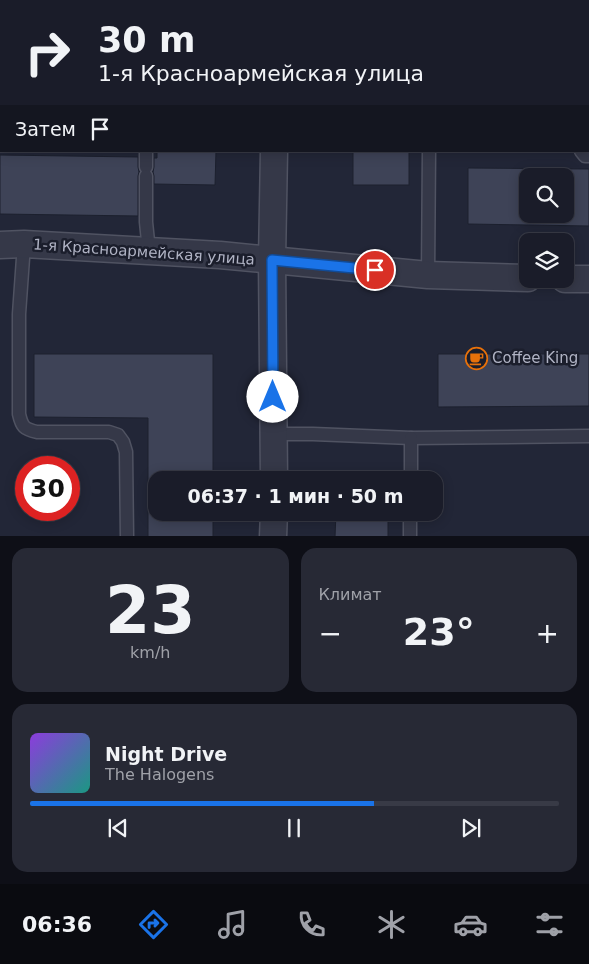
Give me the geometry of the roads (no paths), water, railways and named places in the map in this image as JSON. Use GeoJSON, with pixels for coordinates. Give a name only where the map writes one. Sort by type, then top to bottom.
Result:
{"type":"FeatureCollection","features":[{"type":"Feature","properties":{"kind":"street"},"geometry":{"type":"LineString","coordinates":[[274,152],[272,260],[274,471]]}},
{"type":"Feature","properties":{"kind":"street","name":"1-я Красноармейская улица"},"geometry":{"type":"LineString","coordinates":[[12,245],[220,255],[428,275],[519,278]]}},
{"type":"Feature","properties":{"kind":"street"},"geometry":{"type":"LineString","coordinates":[[574,279],[589,279]]}},
{"type":"Feature","properties":{"kind":"street"},"geometry":{"type":"LineString","coordinates":[[274,521],[274,536]]}},
{"type":"Feature","properties":{"kind":"lane"},"geometry":{"type":"LineString","coordinates":[[146,152],[146,222],[149,251]]}},
{"type":"Feature","properties":{"kind":"lane"},"geometry":{"type":"LineString","coordinates":[[428,275],[429,152]]}},
{"type":"Feature","properties":{"kind":"lane"},"geometry":{"type":"LineString","coordinates":[[12,245],[19,314],[19,414],[22,424],[28,430],[37,432],[109,432],[118,435],[123,442],[126,452],[127,536]]}},
{"type":"Feature","properties":{"kind":"lane"},"geometry":{"type":"LineString","coordinates":[[274,434],[411,438],[589,436]]}},
{"type":"Feature","properties":{"kind":"lane"},"geometry":{"type":"LineString","coordinates":[[411,438],[411,471]]}},
{"type":"Feature","properties":{"kind":"lane"},"geometry":{"type":"LineString","coordinates":[[410,521],[410,536]]}},
{"type":"Feature","properties":{"kind":"place","name":"Coffee King"},"geometry":{"type":"Point","coordinates":[476,358]}}]}
